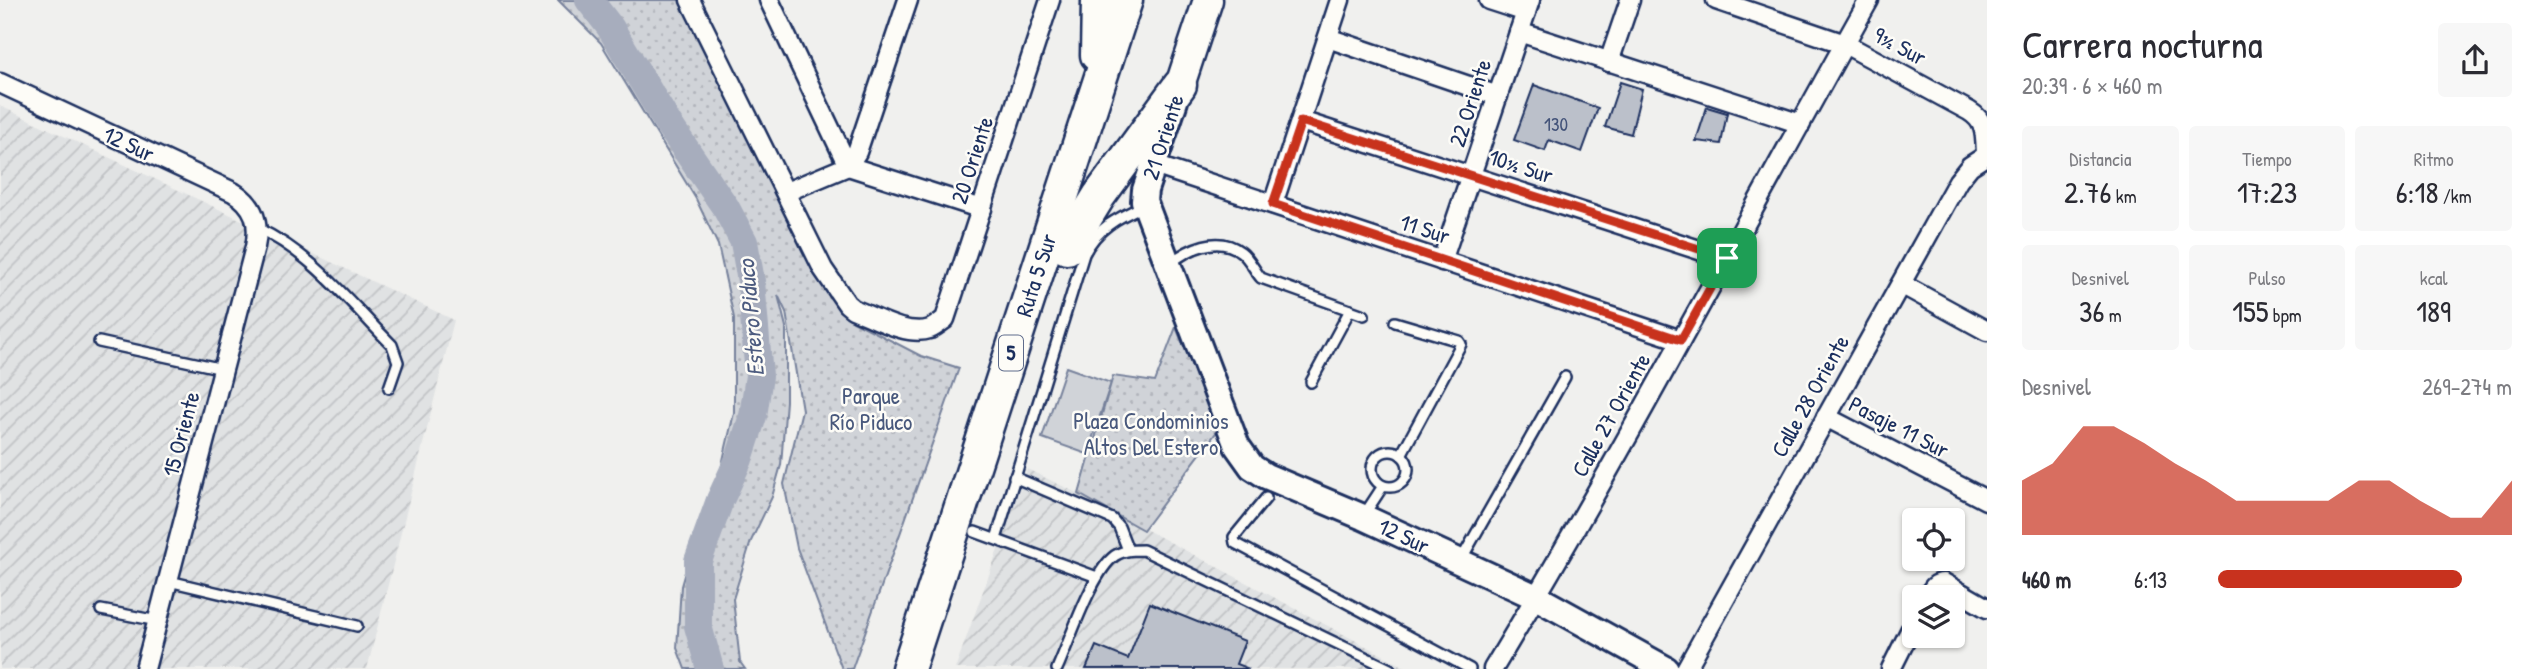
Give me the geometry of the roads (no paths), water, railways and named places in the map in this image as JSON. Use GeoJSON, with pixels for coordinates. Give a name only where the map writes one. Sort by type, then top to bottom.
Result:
{"type":"FeatureCollection","features":[{"type":"Feature","properties":{"kind":"highway"},"geometry":{"type":"LineString","coordinates":[[1094,96],[1098,0]]}},
{"type":"Feature","properties":{"kind":"highway","name":"Ruta 5 Sur"},"geometry":{"type":"LineString","coordinates":[[908,669],[1126,0]]}},
{"type":"Feature","properties":{"kind":"highway","name":"Ruta 5 Sur"},"geometry":{"type":"LineString","coordinates":[[930,669],[986,536],[1067,248],[1148,0]]}},
{"type":"Feature","properties":{"kind":"highway"},"geometry":{"type":"LineString","coordinates":[[1067,248],[1099,195],[1180,85]]}},
{"type":"Feature","properties":{"kind":"main road","name":"21 Oriente"},"geometry":{"type":"LineString","coordinates":[[1180,85],[1208,0]]}},
{"type":"Feature","properties":{"kind":"street"},"geometry":{"type":"LineString","coordinates":[[690,0],[786,192],[848,166],[857,152],[908,0]]}},
{"type":"Feature","properties":{"kind":"street"},"geometry":{"type":"LineString","coordinates":[[769,0],[848,166],[982,209]]}},
{"type":"Feature","properties":{"kind":"street","name":"20 Oriente"},"geometry":{"type":"LineString","coordinates":[[786,192],[823,270],[853,309],[902,328],[918,331],[931,329],[945,320],[1050,0]]}},
{"type":"Feature","properties":{"kind":"street"},"geometry":{"type":"LineString","coordinates":[[1273,204],[1340,0]]}},
{"type":"Feature","properties":{"kind":"street"},"geometry":{"type":"LineString","coordinates":[[1489,0],[1528,6]]}},
{"type":"Feature","properties":{"kind":"street"},"geometry":{"type":"LineString","coordinates":[[1609,62],[1630,0]]}},
{"type":"Feature","properties":{"kind":"street","name":"9½ Sur"},"geometry":{"type":"LineString","coordinates":[[1716,0],[1845,44],[1980,119],[1985,129],[1986,155]]}},
{"type":"Feature","properties":{"kind":"street","name":"Calle 27 Oriente"},"geometry":{"type":"LineString","coordinates":[[1493,669],[1681,340],[1870,0]]}},
{"type":"Feature","properties":{"kind":"street","name":"22 Oriente"},"geometry":{"type":"LineString","coordinates":[[1442,261],[1528,6]]}},
{"type":"Feature","properties":{"kind":"street"},"geometry":{"type":"LineString","coordinates":[[1519,32],[1801,124]]}},
{"type":"Feature","properties":{"kind":"street"},"geometry":{"type":"LineString","coordinates":[[1328,38],[1498,96]]}},
{"type":"Feature","properties":{"kind":"street","name":"12 Sur"},"geometry":{"type":"LineString","coordinates":[[0,83],[233,192],[248,204],[256,220]]}},
{"type":"Feature","properties":{"kind":"street","name":"21 Oriente"},"geometry":{"type":"LineString","coordinates":[[1180,85],[1145,190],[1145,205],[1202,351]]}},
{"type":"Feature","properties":{"kind":"street","name":"10½ Sur"},"geometry":{"type":"LineString","coordinates":[[1301,121],[1727,258]]}},
{"type":"Feature","properties":{"kind":"street","name":"Calle 28 Oriente"},"geometry":{"type":"LineString","coordinates":[[1686,669],[1963,173],[1986,155]]}},
{"type":"Feature","properties":{"kind":"street","name":"11 Sur"},"geometry":{"type":"LineString","coordinates":[[1154,165],[1681,340]]}},
{"type":"Feature","properties":{"kind":"street","name":"15 Oriente"},"geometry":{"type":"LineString","coordinates":[[145,669],[255,247],[256,220]]}},
{"type":"Feature","properties":{"kind":"street"},"geometry":{"type":"LineString","coordinates":[[1900,284],[1987,331]]}},
{"type":"Feature","properties":{"kind":"street","name":"12 Sur"},"geometry":{"type":"LineString","coordinates":[[1202,351],[1237,446],[1252,467],[1266,476],[1363,517],[1536,597],[1640,663],[1666,669]]}},
{"type":"Feature","properties":{"kind":"street","name":"Pasaje 11 Sur"},"geometry":{"type":"LineString","coordinates":[[1826,417],[1986,500]]}},
{"type":"Feature","properties":{"kind":"street"},"geometry":{"type":"LineString","coordinates":[[1965,595],[1987,608]]}},
{"type":"Feature","properties":{"kind":"street"},"geometry":{"type":"LineString","coordinates":[[1891,669],[1902,647]]}},
{"type":"Feature","properties":{"kind":"lane"},"geometry":{"type":"LineString","coordinates":[[1097,576],[986,536],[1014,477],[1084,254],[1103,228],[1145,205]]}},
{"type":"Feature","properties":{"kind":"lane"},"geometry":{"type":"LineString","coordinates":[[256,220],[308,260],[392,345],[398,362],[389,388]]}},
{"type":"Feature","properties":{"kind":"lane"},"geometry":{"type":"LineString","coordinates":[[1167,266],[1182,254],[1204,244],[1228,244],[1243,253],[1261,278],[1364,315]]}},
{"type":"Feature","properties":{"kind":"lane"},"geometry":{"type":"LineString","coordinates":[[1311,382],[1350,310]]}},
{"type":"Feature","properties":{"kind":"lane"},"geometry":{"type":"LineString","coordinates":[[1395,322],[1460,341],[1461,344],[1401,455]]}},
{"type":"Feature","properties":{"kind":"lane"},"geometry":{"type":"LineString","coordinates":[[99,342],[223,369]]}},
{"type":"Feature","properties":{"kind":"lane"},"geometry":{"type":"LineString","coordinates":[[1460,562],[1565,377]]}},
{"type":"Feature","properties":{"kind":"lane"},"geometry":{"type":"LineString","coordinates":[[1386,451],[1401,455],[1407,463],[1406,478],[1398,485],[1383,486],[1372,475],[1374,460],[1386,451]]}},
{"type":"Feature","properties":{"kind":"lane"},"geometry":{"type":"LineString","coordinates":[[1014,477],[1112,519],[1119,527],[1128,550]]}},
{"type":"Feature","properties":{"kind":"lane"},"geometry":{"type":"LineString","coordinates":[[1363,517],[1383,486]]}},
{"type":"Feature","properties":{"kind":"lane"},"geometry":{"type":"LineString","coordinates":[[1266,498],[1234,537],[1235,543],[1470,669]]}},
{"type":"Feature","properties":{"kind":"lane"},"geometry":{"type":"LineString","coordinates":[[1057,669],[1097,576],[1114,556],[1128,550],[1143,551],[1390,669]]}},
{"type":"Feature","properties":{"kind":"lane"},"geometry":{"type":"LineString","coordinates":[[169,581],[357,626]]}},
{"type":"Feature","properties":{"kind":"lane"},"geometry":{"type":"LineString","coordinates":[[101,610],[158,621]]}},
{"type":"Feature","properties":{"kind":"waterway","name":"Estero Piduco"},"geometry":{"type":"LineString","coordinates":[[589,0],[610,27],[669,125],[726,208],[744,242],[751,281],[759,376],[753,416],[739,459],[720,500],[698,561],[698,626],[710,669]]}},
{"type":"Feature","properties":{"kind":"park label","name":"Parque Río Piduco"},"geometry":{"type":"Point","coordinates":[871,409]}},
{"type":"Feature","properties":{"kind":"park label","name":"Plaza Condominios Altos Del Estero"},"geometry":{"type":"Point","coordinates":[1151,434]}}]}
